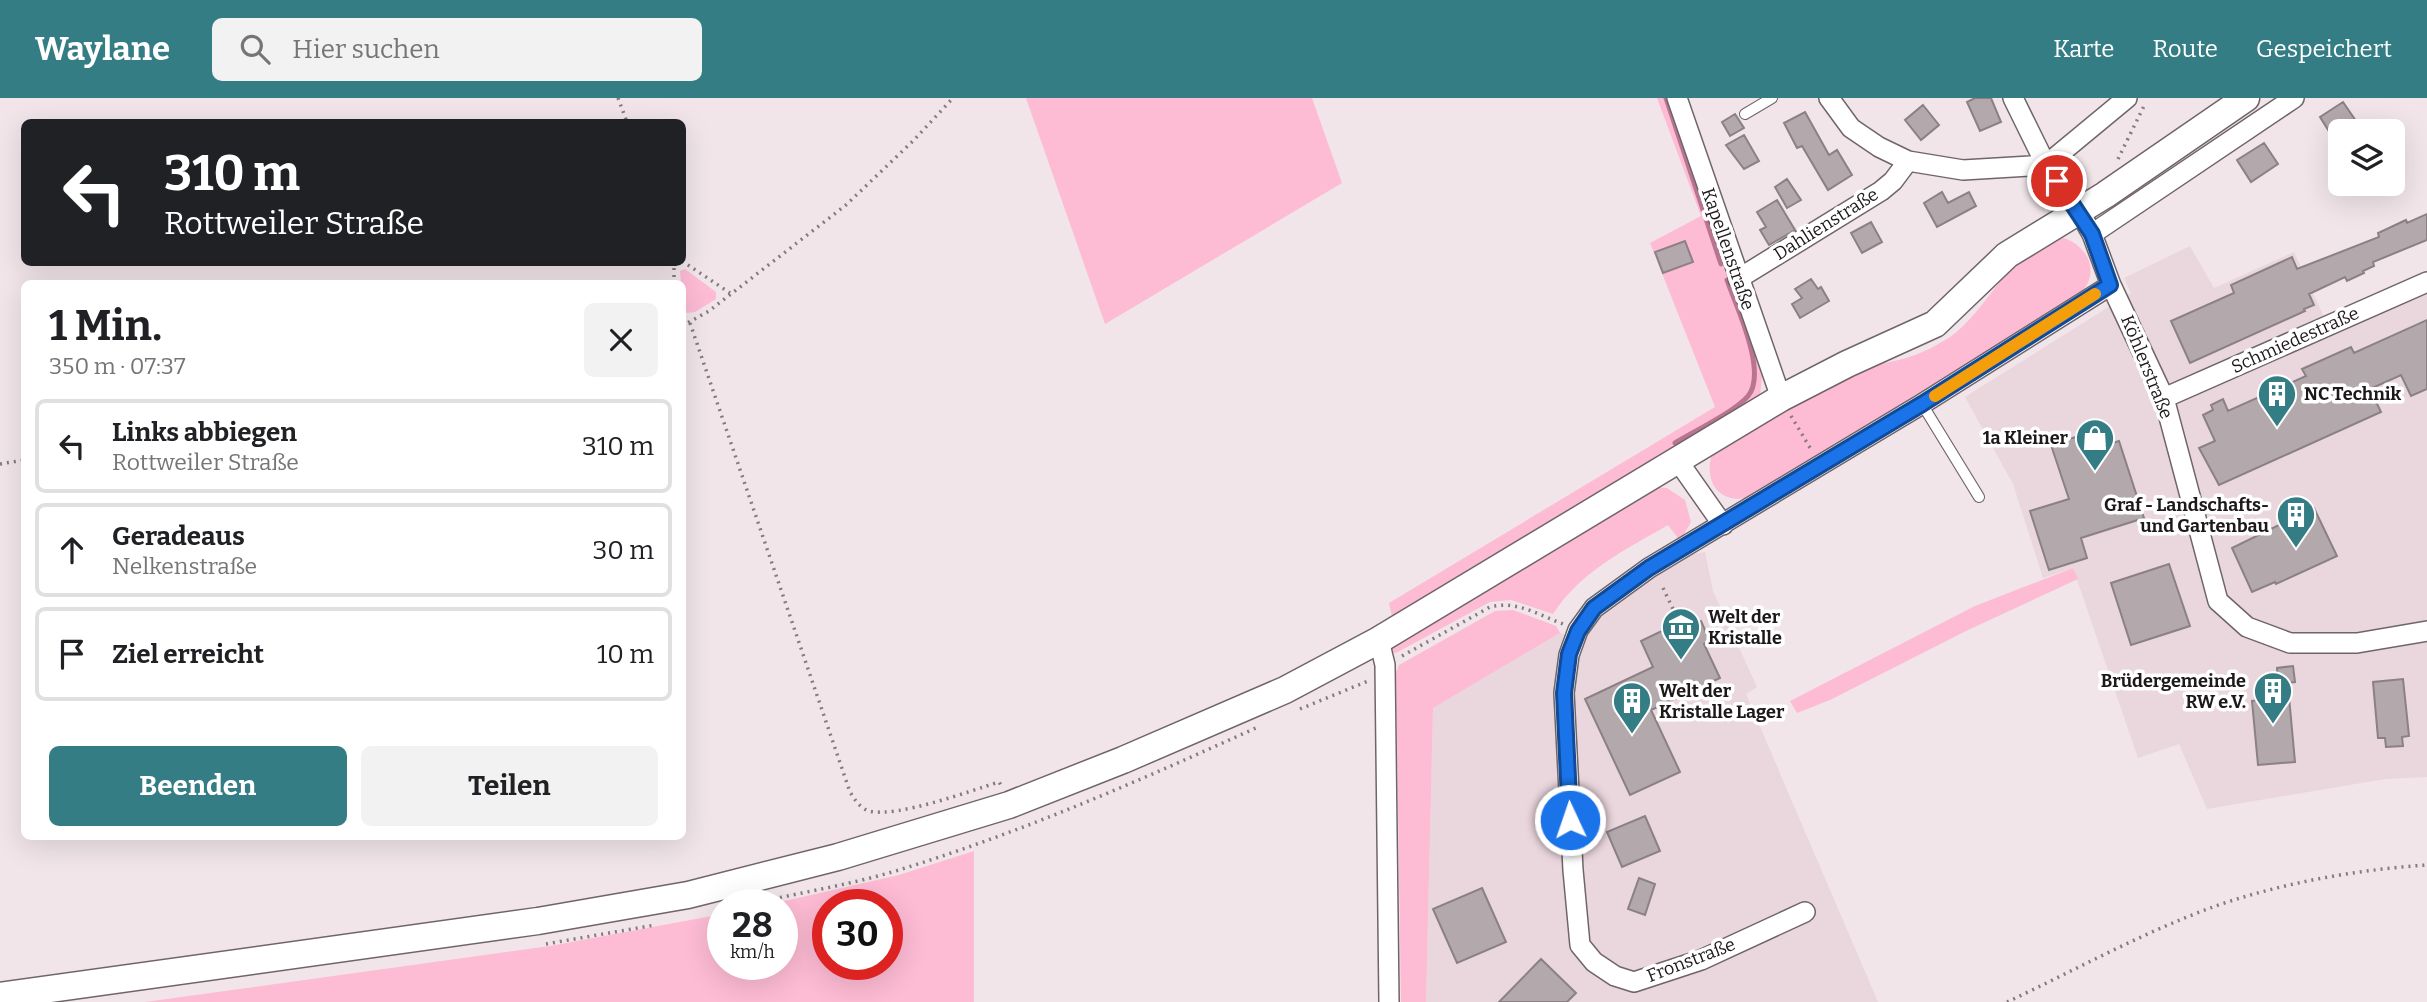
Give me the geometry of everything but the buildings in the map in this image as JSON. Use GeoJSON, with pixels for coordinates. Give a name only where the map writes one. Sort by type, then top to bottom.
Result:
{"type":"FeatureCollection","features":[{"type":"Feature","properties":{"kind":"street","name":"Kapellenstraße"},"geometry":{"type":"LineString","coordinates":[[1677,98],[1781,398]]}},
{"type":"Feature","properties":{"kind":"street"},"geometry":{"type":"LineString","coordinates":[[1829,98],[1851,128],[1879,147],[1908,161],[1963,170],[2046,166],[2127,98]]}},
{"type":"Feature","properties":{"kind":"street","name":"Köhlerstraße"},"geometry":{"type":"LineString","coordinates":[[2013,98],[2046,166],[2086,222],[2110,285],[2164,398],[2218,601],[2247,627],[2290,643],[2357,643],[2427,631]]}},
{"type":"Feature","properties":{"kind":"street"},"geometry":{"type":"LineString","coordinates":[[2086,222],[2246,98]]}},
{"type":"Feature","properties":{"kind":"street"},"geometry":{"type":"LineString","coordinates":[[0,996],[538,921],[688,895],[838,857],[1009,805],[1124,761],[1285,690],[1382,652],[1678,461],[1781,398],[1935,324],[2007,255],[2086,222],[2294,98]]}},
{"type":"Feature","properties":{"kind":"street","name":"Dahlienstraße"},"geometry":{"type":"LineString","coordinates":[[1738,279],[1881,191],[1893,181],[1908,161]]}},
{"type":"Feature","properties":{"kind":"street","name":"Schmiedestraße"},"geometry":{"type":"LineString","coordinates":[[2164,398],[2427,282]]}},
{"type":"Feature","properties":{"kind":"street","name":"Fronstraße"},"geometry":{"type":"LineString","coordinates":[[1805,912],[1701,960],[1634,982],[1615,976],[1587,954],[1580,945],[1573,870],[1564,693],[1569,654],[1578,631],[1594,608],[1624,584],[1922,404],[2110,285]]}},
{"type":"Feature","properties":{"kind":"street"},"geometry":{"type":"LineString","coordinates":[[1678,461],[1723,525]]}},
{"type":"Feature","properties":{"kind":"street"},"geometry":{"type":"LineString","coordinates":[[1382,652],[1389,1002]]}},
{"type":"Feature","properties":{"kind":"lane"},"geometry":{"type":"LineString","coordinates":[[1745,114],[1772,98]]}},
{"type":"Feature","properties":{"kind":"lane"},"geometry":{"type":"LineString","coordinates":[[1922,404],[1979,497]]}},
{"type":"Feature","properties":{"kind":"path"},"geometry":{"type":"LineString","coordinates":[[618,98],[626,119]]}},
{"type":"Feature","properties":{"kind":"path"},"geometry":{"type":"LineString","coordinates":[[686,324],[709,311],[846,205],[914,140],[953,98]]}},
{"type":"Feature","properties":{"kind":"path"},"geometry":{"type":"LineString","coordinates":[[2113,168],[2147,98]]}},
{"type":"Feature","properties":{"kind":"path"},"geometry":{"type":"LineString","coordinates":[[686,264],[730,293]]}},
{"type":"Feature","properties":{"kind":"path"},"geometry":{"type":"LineString","coordinates":[[690,323],[850,792],[858,804],[867,811],[879,812],[921,805],[999,782]]}},
{"type":"Feature","properties":{"kind":"path"},"geometry":{"type":"LineString","coordinates":[[1781,398],[1804,440],[1822,465]]}},
{"type":"Feature","properties":{"kind":"path"},"geometry":{"type":"LineString","coordinates":[[0,464],[21,460]]}},
{"type":"Feature","properties":{"kind":"path"},"geometry":{"type":"LineString","coordinates":[[1663,588],[1684,632],[1688,630]]}},
{"type":"Feature","properties":{"kind":"path"},"geometry":{"type":"LineString","coordinates":[[1382,652],[1504,603],[1578,631]]}},
{"type":"Feature","properties":{"kind":"path"},"geometry":{"type":"LineString","coordinates":[[2007,1002],[2195,914],[2246,896],[2312,881],[2427,865]]}},
{"type":"Feature","properties":{"kind":"path"},"geometry":{"type":"LineString","coordinates":[[798,893],[899,870]]}},
{"type":"Feature","properties":{"kind":"shaded area"},"geometry":{"type":"Polygon","coordinates":[[[1026,98],[1312,98],[1342,183],[1105,324],[1026,98]]]}},
{"type":"Feature","properties":{"kind":"shaded area"},"geometry":{"type":"Polygon","coordinates":[[[1657,98],[1672,98],[1763,369],[1760,395],[1753,405],[1393,621],[1389,603],[1715,407],[1650,243],[1701,216],[1657,98]]]}},
{"type":"Feature","properties":{"kind":"shaded area"},"geometry":{"type":"Polygon","coordinates":[[[2064,238],[2079,247],[2088,260],[2090,275],[2083,291],[1752,497],[1729,497],[1714,486],[1710,476],[1710,464],[1712,454],[1719,446],[1781,409],[1832,384],[1871,367],[1917,354],[1946,340],[1965,325],[2014,265],[2028,253],[2064,238]]]}},
{"type":"Feature","properties":{"kind":"shaded area"},"geometry":{"type":"Polygon","coordinates":[[[2190,246],[2214,288],[2294,252],[2333,336],[2427,293],[2427,777],[2385,779],[2207,809],[2179,744],[2138,758],[2073,568],[2043,578],[2013,484],[1965,397],[2131,293],[2124,278],[2190,246]]]}},
{"type":"Feature","properties":{"kind":"shaded area"},"geometry":{"type":"Polygon","coordinates":[[[685,269],[716,292],[716,299],[695,312],[687,313],[686,280],[681,280],[680,271],[685,269]]]}},
{"type":"Feature","properties":{"kind":"shaded area"},"geometry":{"type":"Polygon","coordinates":[[[1653,487],[1667,488],[1685,500],[1691,522],[1680,541],[1668,525],[1636,543],[1577,585],[1553,614],[1511,600],[1490,602],[1396,653],[1392,652],[1391,647],[1653,487]]]}},
{"type":"Feature","properties":{"kind":"shaded area"},"geometry":{"type":"Polygon","coordinates":[[[1705,552],[1713,591],[1757,687],[1746,694],[1878,1002],[1426,1002],[1433,708],[1560,633],[1583,639],[1597,614],[1686,555],[1705,552]]]}},
{"type":"Feature","properties":{"kind":"shaded area"},"geometry":{"type":"Polygon","coordinates":[[[2073,568],[2078,579],[1968,630],[1830,700],[1797,713],[1790,701],[1975,606],[2073,568]]]}},
{"type":"Feature","properties":{"kind":"shaded area"},"geometry":{"type":"Polygon","coordinates":[[[1513,610],[1556,626],[1560,633],[1433,708],[1426,1002],[1401,1002],[1396,673],[1399,665],[1495,611],[1513,610]]]}},
{"type":"Feature","properties":{"kind":"shaded area"},"geometry":{"type":"Polygon","coordinates":[[[974,851],[974,1002],[145,1002],[550,946],[707,917],[707,980],[798,980],[798,898],[812,895],[812,980],[903,980],[903,889],[837,889],[899,875],[974,851]]]}},
{"type":"Feature","properties":{"kind":"waterway"},"geometry":{"type":"LineString","coordinates":[[1666,98],[1721,264]]}},
{"type":"Feature","properties":{"kind":"waterway"},"geometry":{"type":"LineString","coordinates":[[1675,443],[1734,408],[1748,396],[1753,385],[1753,356],[1727,280]]}},
{"type":"Feature","properties":{"kind":"slow traffic"},"geometry":{"type":"LineString","coordinates":[[1935,396],[2095,294]]}},
{"type":"Feature","properties":{"kind":"place","name":"NC Technik"},"geometry":{"type":"Point","coordinates":[2277,428]}},
{"type":"Feature","properties":{"kind":"place","name":"1a Kleiner"},"geometry":{"type":"Point","coordinates":[2095,472]}},
{"type":"Feature","properties":{"kind":"place","name":"Graf - Landschafts- und Gartenbau"},"geometry":{"type":"Point","coordinates":[2296,549]}},
{"type":"Feature","properties":{"kind":"place","name":"Welt der Kristalle"},"geometry":{"type":"Point","coordinates":[1681,661]}},
{"type":"Feature","properties":{"kind":"place","name":"Brüdergemeinde RW e.V."},"geometry":{"type":"Point","coordinates":[2273,725]}},
{"type":"Feature","properties":{"kind":"place","name":"Welt der Kristalle Lager"},"geometry":{"type":"Point","coordinates":[1632,735]}},
{"type":"Feature","properties":{"kind":"route"},"geometry":{"type":"LineString","coordinates":[[1570,820],[1564,693],[1569,654],[1578,631],[1594,608],[1649,568],[1922,404],[2110,285],[2092,234],[2057,181]]}}]}
